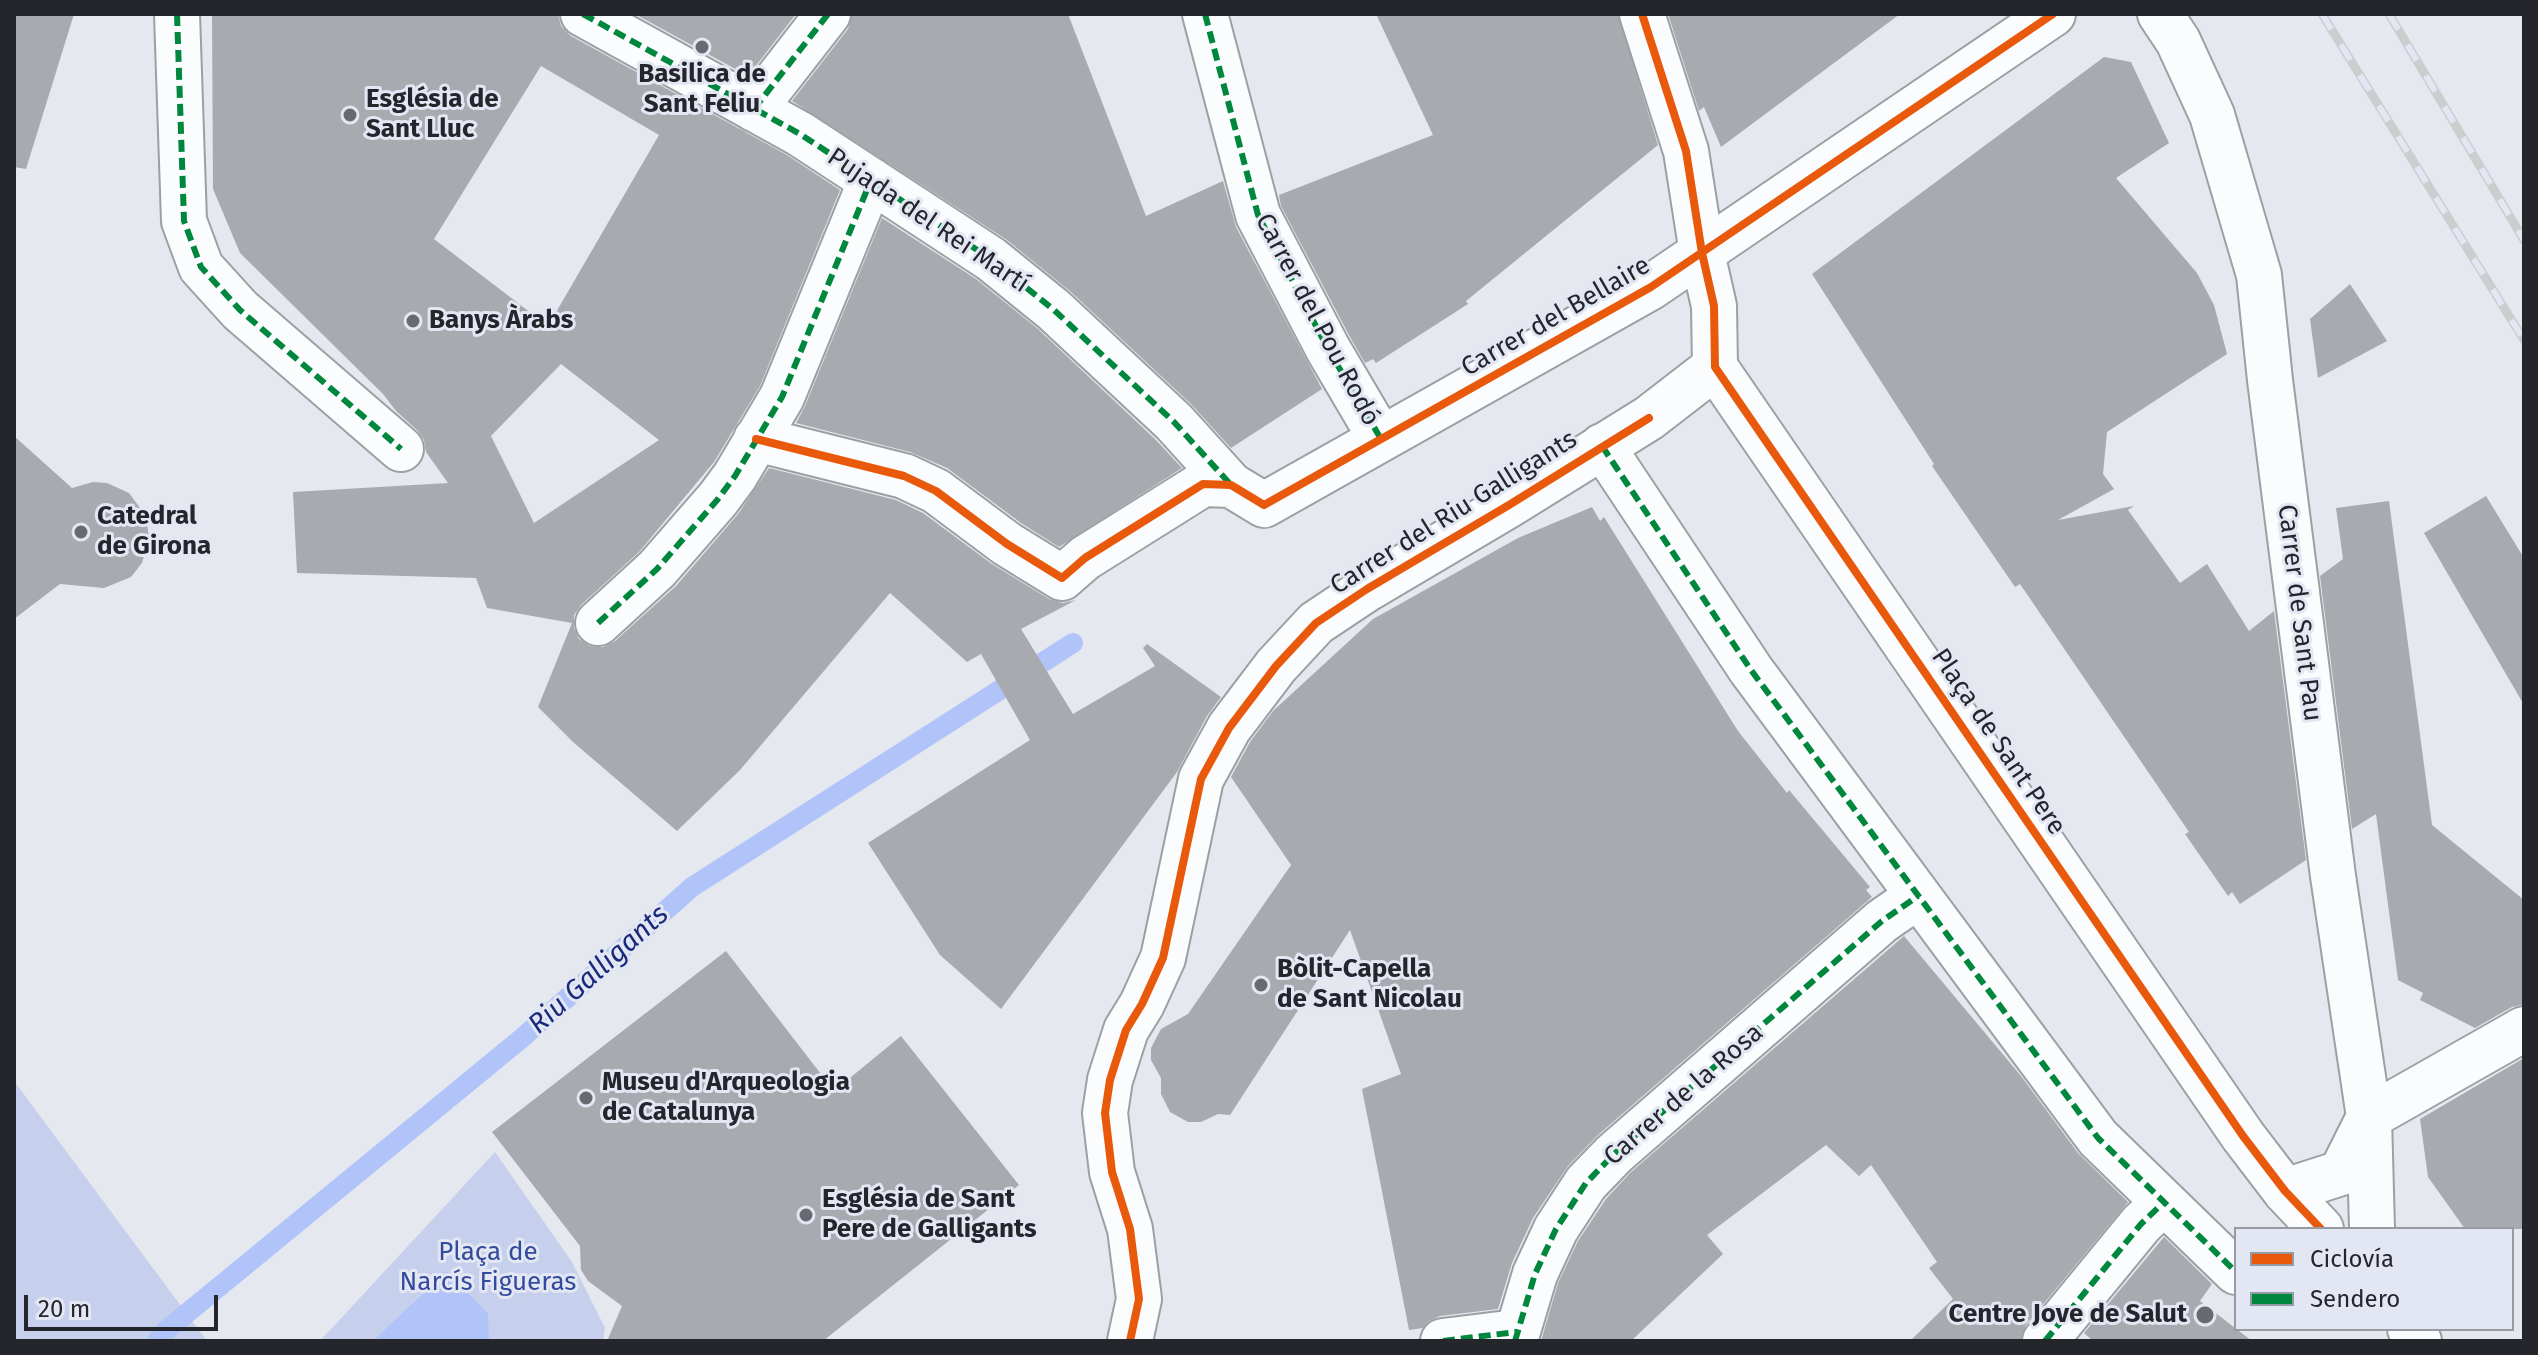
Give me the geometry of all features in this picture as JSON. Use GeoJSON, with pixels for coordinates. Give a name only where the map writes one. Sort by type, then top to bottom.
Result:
{"type":"FeatureCollection","features":[{"type":"Feature","properties":{"kind":"street"},"geometry":{"type":"LineString","coordinates":[[177,14],[184,221],[201,267],[240,310],[401,449]]}},
{"type":"Feature","properties":{"kind":"street","name":"Pujada del Rei Martí"},"geometry":{"type":"LineString","coordinates":[[583,14],[800,134],[991,259],[1054,310],[1174,422],[1231,485]]}},
{"type":"Feature","properties":{"kind":"street"},"geometry":{"type":"LineString","coordinates":[[754,109],[828,14]]}},
{"type":"Feature","properties":{"kind":"street","name":"Carrer del Pou Rodó"},"geometry":{"type":"LineString","coordinates":[[1205,14],[1258,215],[1328,349],[1381,439]]}},
{"type":"Feature","properties":{"kind":"street"},"geometry":{"type":"LineString","coordinates":[[1642,14],[1686,151],[1714,306],[1715,367]]}},
{"type":"Feature","properties":{"kind":"street","name":"Carrer del Bellaire"},"geometry":{"type":"LineString","coordinates":[[1231,485],[1264,505],[1651,287],[2053,14]]}},
{"type":"Feature","properties":{"kind":"street","name":"Carrer de Sant Pau"},"geometry":{"type":"LineString","coordinates":[[2160,14],[2178,41],[2212,115],[2259,275],[2333,876],[2369,1117],[2372,1227]]}},
{"type":"Feature","properties":{"kind":"street"},"geometry":{"type":"LineString","coordinates":[[598,623],[657,569],[718,499],[782,397],[871,180]]}},
{"type":"Feature","properties":{"kind":"street","name":"Carrer del Riu Galligants"},"geometry":{"type":"LineString","coordinates":[[1130,1341],[1139,1299],[1130,1229],[1112,1172],[1105,1113],[1108,1091],[1126,1030],[1163,958],[1201,779],[1229,728],[1276,666],[1316,623],[1649,418],[1715,367]]}},
{"type":"Feature","properties":{"kind":"street","name":"Plaça de Sant Pere"},"geometry":{"type":"LineString","coordinates":[[1715,367],[2243,1136],[2285,1191],[2319,1227]]}},
{"type":"Feature","properties":{"kind":"street"},"geometry":{"type":"LineString","coordinates":[[756,439],[904,476],[936,491],[1007,544],[1062,578],[1085,558],[1203,484],[1231,485]]}},
{"type":"Feature","properties":{"kind":"street"},"geometry":{"type":"LineString","coordinates":[[1602,446],[1751,670],[2098,1138],[2234,1270]]}},
{"type":"Feature","properties":{"kind":"street","name":"Carrer de la Rosa"},"geometry":{"type":"LineString","coordinates":[[1516,1336],[1535,1274],[1556,1229],[1586,1183],[1614,1154],[1882,921],[1918,896]]}},
{"type":"Feature","properties":{"kind":"street"},"geometry":{"type":"LineString","coordinates":[[2285,1191],[2341,1173],[2369,1117],[2524,1029]]}},
{"type":"Feature","properties":{"kind":"street"},"geometry":{"type":"LineString","coordinates":[[2045,1341],[2141,1224],[2164,1202]]}},
{"type":"Feature","properties":{"kind":"street"},"geometry":{"type":"LineString","coordinates":[[1443,1341],[1516,1336]]}},
{"type":"Feature","properties":{"kind":"green space"},"geometry":{"type":"Polygon","coordinates":[[[14,1081],[207,1341],[14,1341],[14,1081]]]}},
{"type":"Feature","properties":{"kind":"green space","name":"Plaça de Narcís Figueras"},"geometry":{"type":"Polygon","coordinates":[[[495,1152],[572,1262],[605,1328],[603,1341],[320,1341],[495,1152]]]}},
{"type":"Feature","properties":{"kind":"water"},"geometry":{"type":"Polygon","coordinates":[[[447,1271],[488,1314],[489,1341],[378,1341],[376,1338],[447,1271]]]}},
{"type":"Feature","properties":{"kind":"building"},"geometry":{"type":"Polygon","coordinates":[[[14,14],[74,14],[26,169],[14,167],[14,14]]]}},
{"type":"Feature","properties":{"kind":"building"},"geometry":{"type":"Polygon","coordinates":[[[212,14],[558,14],[561,26],[571,36],[787,155],[840,190],[760,386],[714,462],[639,552],[581,605],[574,615],[574,628],[579,639],[590,646],[603,647],[615,641],[676,586],[738,514],[769,468],[896,500],[923,513],[992,564],[1049,599],[1063,603],[1076,600],[1021,629],[1073,714],[1155,666],[1143,648],[1147,644],[1221,697],[1207,716],[1177,772],[1001,1009],[940,955],[868,843],[1030,740],[981,654],[967,662],[890,593],[740,770],[677,831],[573,742],[538,707],[572,623],[487,608],[476,578],[297,573],[293,492],[448,483],[426,452],[424,440],[417,430],[240,253],[213,189],[212,14]],[[541,66],[434,239],[548,326],[659,135],[541,66]],[[561,364],[491,436],[534,523],[659,440],[561,364]]]}},
{"type":"Feature","properties":{"kind":"building","name":"Basilica de Sant Feliu"},"geometry":{"type":"Polygon","coordinates":[[[635,14],[796,14],[748,76],[635,14]]]}},
{"type":"Feature","properties":{"kind":"building"},"geometry":{"type":"Polygon","coordinates":[[[852,14],[1068,14],[1146,216],[1223,181],[1236,227],[1322,389],[1231,448],[1191,404],[1071,292],[1007,240],[792,101],[848,29],[852,14]]]}},
{"type":"Feature","properties":{"kind":"building"},"geometry":{"type":"Polygon","coordinates":[[[1376,14],[1618,14],[1658,145],[1466,301],[1468,304],[1376,363],[1373,359],[1365,363],[1281,206],[1279,195],[1433,135],[1376,14]]]}},
{"type":"Feature","properties":{"kind":"building"},"geometry":{"type":"Polygon","coordinates":[[[1668,14],[1900,14],[1721,147],[1704,107],[1699,111],[1668,14]]]}},
{"type":"Feature","properties":{"kind":"building"},"geometry":{"type":"Polygon","coordinates":[[[2104,57],[2131,62],[2169,143],[2116,178],[2197,273],[2214,305],[2227,354],[2107,432],[2103,474],[2114,489],[2058,520],[2134,506],[2128,510],[2180,583],[2207,564],[2249,631],[2274,611],[2306,860],[2240,904],[2232,892],[2228,896],[2185,834],[2189,832],[2020,584],[2015,587],[1932,466],[1934,464],[1812,274],[2104,57]]]}},
{"type":"Feature","properties":{"kind":"building"},"geometry":{"type":"Polygon","coordinates":[[[882,218],[976,279],[1038,329],[1182,468],[1059,547],[947,468],[910,452],[796,423],[882,218]]]}},
{"type":"Feature","properties":{"kind":"building"},"geometry":{"type":"Polygon","coordinates":[[[2350,284],[2387,341],[2318,378],[2310,319],[2350,284]]]}},
{"type":"Feature","properties":{"kind":"building","name":"Catedral de Girona"},"geometry":{"type":"Polygon","coordinates":[[[14,436],[72,488],[93,482],[107,483],[129,493],[146,516],[149,538],[142,563],[131,577],[104,588],[60,584],[14,619],[14,436]]]}},
{"type":"Feature","properties":{"kind":"building"},"geometry":{"type":"Polygon","coordinates":[[[2486,496],[2524,558],[2524,705],[2424,533],[2486,496]]]}},
{"type":"Feature","properties":{"kind":"building"},"geometry":{"type":"Polygon","coordinates":[[[2389,501],[2432,825],[2524,900],[2524,1004],[2512,1007],[2475,1028],[2420,1000],[2423,993],[2398,980],[2376,814],[2352,829],[2320,576],[2343,559],[2336,508],[2389,501]]]}},
{"type":"Feature","properties":{"kind":"building"},"geometry":{"type":"Polygon","coordinates":[[[1592,507],[1600,521],[1604,517],[1738,731],[1787,793],[1789,790],[1870,887],[1866,890],[1872,897],[1598,1135],[1568,1166],[1533,1218],[1512,1263],[1498,1309],[1440,1316],[1423,1328],[1409,1330],[1362,1089],[1401,1074],[1350,930],[1230,1115],[1218,1114],[1201,1122],[1188,1122],[1170,1112],[1161,1094],[1161,1078],[1151,1060],[1151,1048],[1161,1029],[1188,1014],[1291,865],[1231,777],[1250,742],[1273,711],[1373,619],[1518,538],[1592,507]]]}},
{"type":"Feature","properties":{"kind":"building"},"geometry":{"type":"Polygon","coordinates":[[[1904,936],[2021,1076],[2078,1153],[2128,1202],[2026,1325],[2021,1341],[1910,1341],[1953,1299],[1929,1268],[1937,1262],[1871,1165],[1859,1176],[1826,1145],[1707,1235],[1723,1254],[1631,1341],[1541,1341],[1558,1283],[1578,1241],[1606,1199],[1631,1172],[1904,936]]]}},
{"type":"Feature","properties":{"kind":"building","name":"Església de Sant Pere de Galligants"},"geometry":{"type":"Polygon","coordinates":[[[726,951],[834,1091],[901,1036],[1019,1185],[823,1341],[607,1341],[622,1306],[588,1281],[581,1270],[580,1246],[492,1132],[726,951]]]}},
{"type":"Feature","properties":{"kind":"building"},"geometry":{"type":"Polygon","coordinates":[[[2524,1058],[2524,1229],[2464,1227],[2428,1177],[2420,1119],[2524,1058]]]}},
{"type":"Feature","properties":{"kind":"building"},"geometry":{"type":"Polygon","coordinates":[[[2164,1237],[2212,1284],[2200,1301],[2234,1327],[2234,1331],[2239,1331],[2252,1341],[2093,1341],[2084,1333],[2164,1237]]]}},
{"type":"Feature","properties":{"kind":"waterway","name":"Riu Galligants"},"geometry":{"type":"LineString","coordinates":[[157,1341],[164,1332],[522,1038],[692,887],[1073,643]]}},
{"type":"Feature","properties":{"kind":"railway"},"geometry":{"type":"LineString","coordinates":[[2322,14],[2524,340]]}},
{"type":"Feature","properties":{"kind":"railway"},"geometry":{"type":"LineString","coordinates":[[2389,14],[2524,240]]}},
{"type":"Feature","properties":{"kind":"marked path"},"geometry":{"type":"LineString","coordinates":[[177,14],[184,221],[201,267],[240,310],[401,449]]}},
{"type":"Feature","properties":{"kind":"marked path"},"geometry":{"type":"LineString","coordinates":[[583,14],[800,134],[991,259],[1054,310],[1174,422],[1231,485]]}},
{"type":"Feature","properties":{"kind":"marked path"},"geometry":{"type":"LineString","coordinates":[[754,109],[828,14]]}},
{"type":"Feature","properties":{"kind":"marked path"},"geometry":{"type":"LineString","coordinates":[[1205,14],[1258,215],[1328,349],[1381,439]]}},
{"type":"Feature","properties":{"kind":"marked path"},"geometry":{"type":"LineString","coordinates":[[598,623],[657,569],[735,476],[782,397],[871,180]]}},
{"type":"Feature","properties":{"kind":"marked path"},"geometry":{"type":"LineString","coordinates":[[1602,446],[1751,670],[2098,1138],[2234,1270]]}},
{"type":"Feature","properties":{"kind":"marked path"},"geometry":{"type":"LineString","coordinates":[[1515,1341],[1535,1274],[1556,1229],[1586,1183],[1614,1154],[1882,921],[1918,896]]}},
{"type":"Feature","properties":{"kind":"marked path"},"geometry":{"type":"LineString","coordinates":[[2045,1341],[2141,1224],[2164,1202]]}},
{"type":"Feature","properties":{"kind":"marked path"},"geometry":{"type":"LineString","coordinates":[[1443,1341],[1516,1332]]}},
{"type":"Feature","properties":{"kind":"cycle path"},"geometry":{"type":"LineString","coordinates":[[1642,14],[1686,151],[1714,306],[1715,367],[2243,1136],[2285,1191],[2319,1227]]}},
{"type":"Feature","properties":{"kind":"cycle path"},"geometry":{"type":"LineString","coordinates":[[756,439],[904,476],[936,491],[1007,544],[1062,578],[1085,558],[1203,484],[1231,485],[1264,505],[1651,287],[2053,14]]}},
{"type":"Feature","properties":{"kind":"cycle path"},"geometry":{"type":"LineString","coordinates":[[1130,1341],[1139,1299],[1130,1229],[1112,1172],[1105,1113],[1110,1080],[1126,1030],[1163,958],[1201,779],[1229,728],[1276,666],[1316,623],[1649,418]]}},
{"type":"Feature","properties":{"kind":"place","name":"Basilica de Sant Feliu"},"geometry":{"type":"Point","coordinates":[702,47]}},
{"type":"Feature","properties":{"kind":"place","name":"Església de Sant Lluc"},"geometry":{"type":"Point","coordinates":[350,115]}},
{"type":"Feature","properties":{"kind":"place","name":"Banys Àrabs"},"geometry":{"type":"Point","coordinates":[413,321]}},
{"type":"Feature","properties":{"kind":"place","name":"Catedral de Girona"},"geometry":{"type":"Point","coordinates":[81,532]}},
{"type":"Feature","properties":{"kind":"place","name":"Bòlit-Capella de Sant Nicolau"},"geometry":{"type":"Point","coordinates":[1261,985]}},
{"type":"Feature","properties":{"kind":"place","name":"Museu d'Arqueologia de Catalunya"},"geometry":{"type":"Point","coordinates":[586,1098]}},
{"type":"Feature","properties":{"kind":"place","name":"Església de Sant Pere de Galligants"},"geometry":{"type":"Point","coordinates":[806,1215]}},
{"type":"Feature","properties":{"kind":"place","name":"Centre Jove de Salut"},"geometry":{"type":"Point","coordinates":[2205,1315]}}]}
